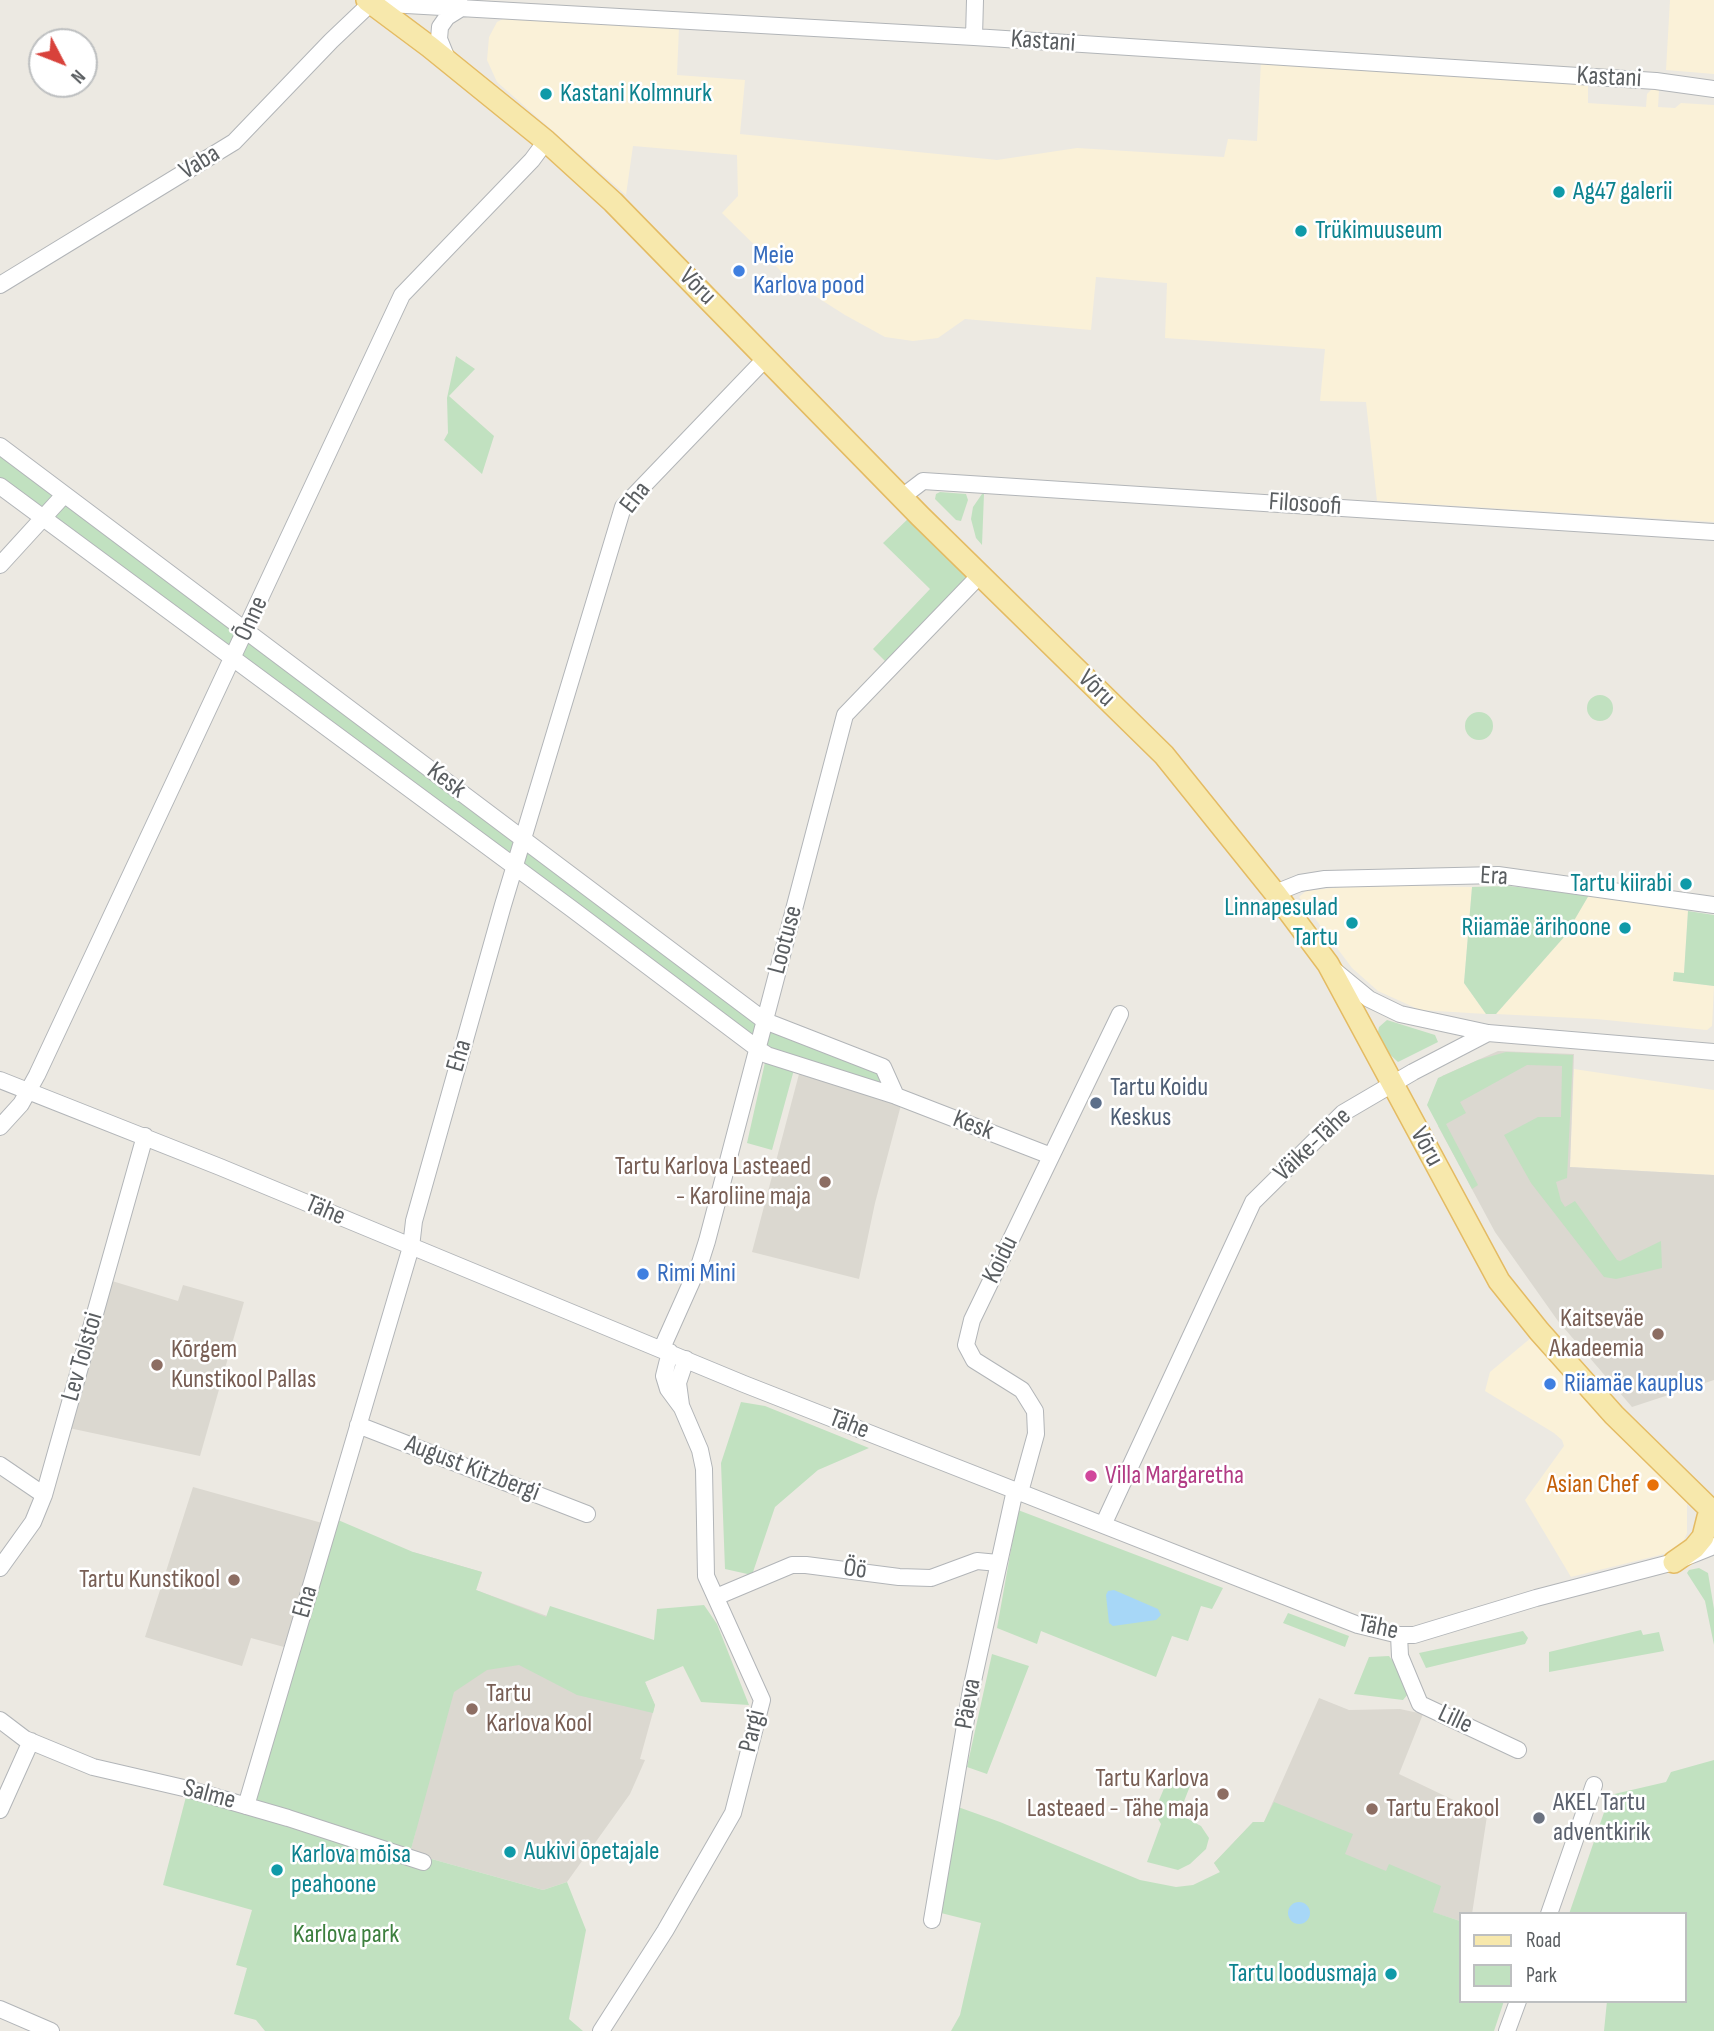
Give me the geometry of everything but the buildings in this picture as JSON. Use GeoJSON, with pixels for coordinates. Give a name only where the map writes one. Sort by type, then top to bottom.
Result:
{"type":"FeatureCollection","features":[{"type":"Feature","properties":{"kind":"main road","name":"Võru"},"geometry":{"type":"LineString","coordinates":[[369,1],[546,141],[612,202],[979,575],[1164,755],[1275,893],[1328,964],[1499,1281],[1539,1331],[1606,1406],[1690,1492],[1712,1519]]}},
{"type":"Feature","properties":{"kind":"main road"},"geometry":{"type":"LineString","coordinates":[[1674,1562],[1694,1548],[1712,1519]]}},
{"type":"Feature","properties":{"kind":"street"},"geometry":{"type":"LineString","coordinates":[[974,37],[975,0]]}},
{"type":"Feature","properties":{"kind":"street","name":"Kastani"},"geometry":{"type":"LineString","coordinates":[[369,1],[1656,81],[1714,89]]}},
{"type":"Feature","properties":{"kind":"street","name":"Vaba"},"geometry":{"type":"LineString","coordinates":[[0,285],[234,142],[369,1]]}},
{"type":"Feature","properties":{"kind":"street"},"geometry":{"type":"LineString","coordinates":[[450,63],[441,46],[440,27],[447,17],[463,7]]}},
{"type":"Feature","properties":{"kind":"street","name":"Õnne"},"geometry":{"type":"LineString","coordinates":[[0,1126],[21,1104],[29,1091],[402,295],[532,160],[546,141]]}},
{"type":"Feature","properties":{"kind":"street","name":"Eha"},"geometry":{"type":"LineString","coordinates":[[246,1806],[411,1247],[414,1221],[522,838],[623,508],[766,358]]}},
{"type":"Feature","properties":{"kind":"street","name":"Kesk"},"geometry":{"type":"LineString","coordinates":[[0,446],[765,1021],[883,1067],[896,1096]]}},
{"type":"Feature","properties":{"kind":"street","name":"Filosoofi"},"geometry":{"type":"LineString","coordinates":[[902,497],[923,481],[1714,532]]}},
{"type":"Feature","properties":{"kind":"street","name":"Kesk"},"geometry":{"type":"LineString","coordinates":[[0,486],[767,1055],[896,1096],[1051,1156]]}},
{"type":"Feature","properties":{"kind":"street"},"geometry":{"type":"LineString","coordinates":[[0,565],[64,495]]}},
{"type":"Feature","properties":{"kind":"street","name":"Lootuse"},"geometry":{"type":"LineString","coordinates":[[666,1350],[701,1263],[845,715],[979,575]]}},
{"type":"Feature","properties":{"kind":"street","name":"Era"},"geometry":{"type":"LineString","coordinates":[[1275,893],[1300,883],[1325,878],[1498,875],[1714,905]]}},
{"type":"Feature","properties":{"kind":"street"},"geometry":{"type":"LineString","coordinates":[[1328,964],[1369,999],[1401,1014],[1488,1033],[1714,1052]]}},
{"type":"Feature","properties":{"kind":"street","name":"Koidu"},"geometry":{"type":"LineString","coordinates":[[1017,1491],[1036,1434],[1035,1411],[1022,1391],[974,1360],[966,1345],[972,1321],[1120,1014]]}},
{"type":"Feature","properties":{"kind":"street","name":"Väike-Tähe"},"geometry":{"type":"LineString","coordinates":[[1104,1523],[1253,1202],[1343,1112],[1488,1033]]}},
{"type":"Feature","properties":{"kind":"street","name":"Tähe"},"geometry":{"type":"LineString","coordinates":[[0,1080],[145,1136],[686,1359],[1349,1622],[1399,1635],[1414,1635],[1536,1598],[1674,1562],[1714,1546]]}},
{"type":"Feature","properties":{"kind":"street","name":"Lev Tolstoi"},"geometry":{"type":"LineString","coordinates":[[0,1568],[33,1522],[44,1495],[145,1136]]}},
{"type":"Feature","properties":{"kind":"street","name":"Pargi"},"geometry":{"type":"LineString","coordinates":[[601,2031],[665,1931],[733,1813],[762,1700],[706,1576],[704,1469],[700,1450],[682,1408],[668,1389],[664,1376],[666,1350]]}},
{"type":"Feature","properties":{"kind":"street","name":"Pargi"},"geometry":{"type":"LineString","coordinates":[[682,1408],[678,1383],[686,1359]]}},
{"type":"Feature","properties":{"kind":"street","name":"August Kitzbergi"},"geometry":{"type":"LineString","coordinates":[[358,1425],[587,1514]]}},
{"type":"Feature","properties":{"kind":"street"},"geometry":{"type":"LineString","coordinates":[[0,1465],[44,1495]]}},
{"type":"Feature","properties":{"kind":"street","name":"Päeva"},"geometry":{"type":"LineString","coordinates":[[932,1920],[971,1690],[998,1563],[1017,1491]]}},
{"type":"Feature","properties":{"kind":"street","name":"Öö"},"geometry":{"type":"LineString","coordinates":[[716,1597],[792,1565],[930,1578],[977,1561],[998,1563]]}},
{"type":"Feature","properties":{"kind":"street","name":"Lille"},"geometry":{"type":"LineString","coordinates":[[1399,1635],[1400,1656],[1420,1704],[1518,1750]]}},
{"type":"Feature","properties":{"kind":"street","name":"Salme"},"geometry":{"type":"LineString","coordinates":[[0,1720],[32,1741],[93,1768],[188,1789],[423,1862]]}},
{"type":"Feature","properties":{"kind":"street"},"geometry":{"type":"LineString","coordinates":[[0,1810],[32,1741]]}},
{"type":"Feature","properties":{"kind":"street"},"geometry":{"type":"LineString","coordinates":[[1550,1912],[1594,1785]]}},
{"type":"Feature","properties":{"kind":"street"},"geometry":{"type":"LineString","coordinates":[[1507,2031],[1517,2003]]}},
{"type":"Feature","properties":{"kind":"street"},"geometry":{"type":"LineString","coordinates":[[0,2009],[51,2031]]}},
{"type":"Feature","properties":{"kind":"shaded area"},"geometry":{"type":"Polygon","coordinates":[[[1670,0],[1714,0],[1714,74],[1666,70],[1670,0]]]}},
{"type":"Feature","properties":{"kind":"shaded area"},"geometry":{"type":"Polygon","coordinates":[[[507,17],[679,27],[677,75],[745,80],[740,134],[997,160],[1077,148],[1224,157],[1228,139],[1257,141],[1261,61],[1375,71],[1588,83],[1588,103],[1646,107],[1647,94],[1651,90],[1659,90],[1658,107],[1675,108],[1681,103],[1714,105],[1714,522],[1377,501],[1366,402],[1320,401],[1325,349],[1165,338],[1167,283],[1096,277],[1091,330],[965,319],[938,338],[913,341],[885,337],[790,280],[722,213],[738,196],[737,155],[633,146],[626,195],[497,82],[487,60],[489,37],[497,22],[507,17]]]}},
{"type":"Feature","properties":{"kind":"shaded area"},"geometry":{"type":"Polygon","coordinates":[[[1358,885],[1472,887],[1464,983],[1486,1014],[1420,1010],[1378,991],[1352,968],[1299,897],[1306,891],[1358,885]]]}},
{"type":"Feature","properties":{"kind":"shaded area"},"geometry":{"type":"Polygon","coordinates":[[[1589,895],[1688,911],[1684,974],[1673,981],[1714,986],[1712,1026],[1707,1030],[1596,1019],[1496,1014],[1565,936],[1589,895]]]}},
{"type":"Feature","properties":{"kind":"shaded area","name":"Kaitseväe Akadeemia"},"geometry":{"type":"Polygon","coordinates":[[[1498,1051],[1574,1054],[1570,1167],[1714,1175],[1714,1380],[1632,1407],[1558,1321],[1495,1232],[1438,1126],[1464,1112],[1442,1076],[1498,1051]]]}},
{"type":"Feature","properties":{"kind":"shaded area"},"geometry":{"type":"Polygon","coordinates":[[[1574,1069],[1714,1090],[1714,1175],[1570,1167],[1574,1069]]]}},
{"type":"Feature","properties":{"kind":"shaded area","name":"Tartu Karlova Lasteaed - Karoliine maja"},"geometry":{"type":"Polygon","coordinates":[[[799,1074],[901,1105],[875,1203],[859,1279],[752,1252],[799,1074]]]}},
{"type":"Feature","properties":{"kind":"shaded area","name":"Kõrgem Kunstikool Pallas"},"geometry":{"type":"Polygon","coordinates":[[[112,1281],[178,1301],[183,1285],[244,1302],[200,1456],[69,1428],[112,1281]]]}},
{"type":"Feature","properties":{"kind":"shaded area"},"geometry":{"type":"Polygon","coordinates":[[[1532,1337],[1599,1413],[1687,1502],[1687,1533],[1681,1547],[1672,1552],[1571,1577],[1525,1500],[1564,1446],[1562,1440],[1485,1391],[1490,1372],[1532,1337]]]}},
{"type":"Feature","properties":{"kind":"shaded area","name":"Tartu Kunstikool"},"geometry":{"type":"Polygon","coordinates":[[[193,1487],[322,1523],[284,1647],[251,1638],[242,1666],[145,1637],[193,1487]]]}},
{"type":"Feature","properties":{"kind":"shaded area","name":"Tartu Karlova Kool"},"geometry":{"type":"Polygon","coordinates":[[[413,1552],[482,1572],[476,1590],[547,1616],[645,1682],[655,1705],[640,1759],[645,1760],[630,1794],[567,1882],[543,1890],[410,1853],[416,1830],[413,1552]]]}},
{"type":"Feature","properties":{"kind":"shaded area","name":"Tartu Erakool"},"geometry":{"type":"Polygon","coordinates":[[[1319,1698],[1349,1710],[1400,1709],[1423,1714],[1399,1774],[1487,1816],[1472,1912],[1458,1912],[1458,1920],[1362,1890],[1220,1872],[1214,1863],[1253,1822],[1264,1822],[1319,1698]]]}},
{"type":"Feature","properties":{"kind":"green space"},"geometry":{"type":"Polygon","coordinates":[[[456,356],[475,369],[449,396],[494,436],[482,474],[444,440],[448,433],[447,398],[456,356]]]}},
{"type":"Feature","properties":{"kind":"green space"},"geometry":{"type":"Polygon","coordinates":[[[0,446],[765,1021],[883,1067],[896,1096],[795,1066],[772,1150],[747,1143],[766,1058],[0,486],[0,446]]]}},
{"type":"Feature","properties":{"kind":"green space"},"geometry":{"type":"Polygon","coordinates":[[[940,492],[966,494],[968,500],[961,521],[956,520],[935,499],[940,492]]]}},
{"type":"Feature","properties":{"kind":"green space"},"geometry":{"type":"Polygon","coordinates":[[[982,494],[982,545],[976,538],[971,519],[973,507],[982,494]]]}},
{"type":"Feature","properties":{"kind":"green space"},"geometry":{"type":"Polygon","coordinates":[[[912,515],[975,577],[890,666],[873,649],[930,589],[883,543],[912,515]]]}},
{"type":"Feature","properties":{"kind":"green space"},"geometry":{"type":"Polygon","coordinates":[[[1600,695],[1609,699],[1613,708],[1609,717],[1600,721],[1591,717],[1587,708],[1591,699],[1600,695]]]}},
{"type":"Feature","properties":{"kind":"green space"},"geometry":{"type":"Polygon","coordinates":[[[1479,712],[1489,716],[1493,726],[1489,736],[1479,740],[1469,736],[1465,726],[1469,716],[1479,712]]]}},
{"type":"Feature","properties":{"kind":"green space"},"geometry":{"type":"Polygon","coordinates":[[[1509,886],[1589,895],[1565,936],[1496,1014],[1486,1014],[1464,983],[1472,887],[1509,886]]]}},
{"type":"Feature","properties":{"kind":"green space"},"geometry":{"type":"Polygon","coordinates":[[[1688,911],[1714,915],[1714,986],[1673,981],[1674,972],[1684,973],[1688,911]]]}},
{"type":"Feature","properties":{"kind":"green space"},"geometry":{"type":"Polygon","coordinates":[[[1387,1020],[1435,1035],[1438,1042],[1398,1062],[1386,1051],[1378,1032],[1379,1027],[1387,1020]]]}},
{"type":"Feature","properties":{"kind":"green space"},"geometry":{"type":"Polygon","coordinates":[[[1506,1052],[1573,1055],[1567,1178],[1556,1182],[1561,1201],[1565,1207],[1575,1201],[1617,1260],[1620,1261],[1661,1241],[1662,1268],[1616,1279],[1604,1277],[1531,1183],[1504,1135],[1538,1117],[1561,1117],[1562,1066],[1527,1065],[1460,1102],[1466,1113],[1446,1124],[1478,1185],[1472,1189],[1427,1105],[1438,1078],[1478,1060],[1506,1052]]]}},
{"type":"Feature","properties":{"kind":"green space"},"geometry":{"type":"Polygon","coordinates":[[[741,1402],[765,1406],[869,1448],[818,1470],[775,1507],[752,1575],[725,1569],[721,1463],[741,1402]]]}},
{"type":"Feature","properties":{"kind":"green space"},"geometry":{"type":"Polygon","coordinates":[[[1018,1510],[1223,1588],[1212,1609],[1201,1606],[1188,1641],[1172,1636],[1156,1677],[1041,1631],[1037,1644],[997,1628],[1018,1510]]]}},
{"type":"Feature","properties":{"kind":"green space","name":"Karlova park"},"geometry":{"type":"Polygon","coordinates":[[[331,1517],[413,1552],[482,1572],[476,1590],[546,1617],[550,1606],[654,1640],[657,1609],[704,1605],[717,1624],[749,1705],[701,1702],[683,1666],[645,1682],[655,1705],[653,1713],[577,1695],[519,1665],[487,1670],[454,1692],[410,1853],[543,1890],[567,1882],[586,1930],[569,2019],[583,2031],[265,2031],[256,2020],[234,2014],[247,1968],[236,1965],[252,1910],[163,1885],[188,1789],[245,1805],[331,1517]]]}},
{"type":"Feature","properties":{"kind":"green space"},"geometry":{"type":"Polygon","coordinates":[[[1699,1568],[1708,1573],[1714,1609],[1714,1645],[1705,1601],[1687,1573],[1699,1568]]]}},
{"type":"Feature","properties":{"kind":"green space"},"geometry":{"type":"Polygon","coordinates":[[[1288,1613],[1349,1636],[1345,1647],[1283,1623],[1288,1613]]]}},
{"type":"Feature","properties":{"kind":"green space"},"geometry":{"type":"Polygon","coordinates":[[[1641,1630],[1643,1635],[1659,1632],[1664,1651],[1549,1672],[1549,1652],[1641,1630]]]}},
{"type":"Feature","properties":{"kind":"green space"},"geometry":{"type":"Polygon","coordinates":[[[1523,1631],[1528,1638],[1525,1644],[1426,1668],[1419,1653],[1523,1631]]]}},
{"type":"Feature","properties":{"kind":"green space"},"geometry":{"type":"Polygon","coordinates":[[[992,1654],[1029,1666],[987,1774],[967,1767],[992,1654]]]}},
{"type":"Feature","properties":{"kind":"green space"},"geometry":{"type":"Polygon","coordinates":[[[1389,1656],[1408,1694],[1403,1700],[1354,1694],[1369,1657],[1389,1656]]]}},
{"type":"Feature","properties":{"kind":"green space"},"geometry":{"type":"Polygon","coordinates":[[[1714,1760],[1714,2031],[1604,2031],[1607,2003],[1686,2003],[1686,1912],[1570,1912],[1610,1795],[1666,1782],[1671,1772],[1714,1760]]]}},
{"type":"Feature","properties":{"kind":"green space"},"geometry":{"type":"Polygon","coordinates":[[[1171,1772],[1192,1781],[1179,1814],[1201,1826],[1209,1838],[1206,1849],[1190,1864],[1178,1870],[1147,1862],[1161,1824],[1154,1812],[1171,1772]]]}},
{"type":"Feature","properties":{"kind":"green space"},"geometry":{"type":"Polygon","coordinates":[[[1274,1802],[1353,1834],[1345,1854],[1386,1871],[1389,1864],[1441,1886],[1433,1912],[1458,1920],[1458,2003],[1503,2003],[1494,2031],[951,2031],[960,2015],[981,1923],[941,1913],[958,1807],[1140,1880],[1176,1887],[1193,1885],[1220,1872],[1214,1863],[1253,1822],[1264,1822],[1274,1802]]]}},
{"type":"Feature","properties":{"kind":"water"},"geometry":{"type":"Polygon","coordinates":[[[1114,1590],[1158,1609],[1161,1615],[1156,1620],[1113,1626],[1109,1623],[1106,1595],[1108,1591],[1114,1590]]]}},
{"type":"Feature","properties":{"kind":"water"},"geometry":{"type":"Polygon","coordinates":[[[1299,1902],[1307,1905],[1310,1913],[1307,1921],[1299,1924],[1291,1921],[1288,1913],[1291,1905],[1299,1902]]]}},
{"type":"Feature","properties":{"kind":"place","name":"Kastani Kolmnurk"},"geometry":{"type":"Point","coordinates":[546,94]}},
{"type":"Feature","properties":{"kind":"place","name":"Ag47 galerii"},"geometry":{"type":"Point","coordinates":[1559,192]}},
{"type":"Feature","properties":{"kind":"place","name":"Trükimuuseum"},"geometry":{"type":"Point","coordinates":[1301,231]}},
{"type":"Feature","properties":{"kind":"place","name":"Meie Karlova pood"},"geometry":{"type":"Point","coordinates":[739,271]}},
{"type":"Feature","properties":{"kind":"place","name":"Tartu kiirabi"},"geometry":{"type":"Point","coordinates":[1686,884]}},
{"type":"Feature","properties":{"kind":"place","name":"Linnapesulad Tartu"},"geometry":{"type":"Point","coordinates":[1352,923]}},
{"type":"Feature","properties":{"kind":"place","name":"Riiamäe ärihoone"},"geometry":{"type":"Point","coordinates":[1625,928]}},
{"type":"Feature","properties":{"kind":"place","name":"Tartu Koidu Keskus"},"geometry":{"type":"Point","coordinates":[1096,1103]}},
{"type":"Feature","properties":{"kind":"place","name":"Tartu Karlova Lasteaed - Karoliine maja"},"geometry":{"type":"Point","coordinates":[825,1182]}},
{"type":"Feature","properties":{"kind":"place","name":"Rimi Mini"},"geometry":{"type":"Point","coordinates":[643,1274]}},
{"type":"Feature","properties":{"kind":"place","name":"Kaitseväe Akadeemia"},"geometry":{"type":"Point","coordinates":[1658,1334]}},
{"type":"Feature","properties":{"kind":"place","name":"Kõrgem Kunstikool Pallas"},"geometry":{"type":"Point","coordinates":[157,1365]}},
{"type":"Feature","properties":{"kind":"place","name":"Riiamäe kauplus"},"geometry":{"type":"Point","coordinates":[1550,1384]}},
{"type":"Feature","properties":{"kind":"place","name":"Villa Margaretha"},"geometry":{"type":"Point","coordinates":[1091,1476]}},
{"type":"Feature","properties":{"kind":"place","name":"Asian Chef"},"geometry":{"type":"Point","coordinates":[1653,1485]}},
{"type":"Feature","properties":{"kind":"place","name":"Tartu Kunstikool"},"geometry":{"type":"Point","coordinates":[234,1580]}},
{"type":"Feature","properties":{"kind":"place","name":"Tartu Karlova Kool"},"geometry":{"type":"Point","coordinates":[472,1709]}},
{"type":"Feature","properties":{"kind":"place","name":"Tartu Karlova Lasteaed - Tähe maja"},"geometry":{"type":"Point","coordinates":[1223,1794]}},
{"type":"Feature","properties":{"kind":"place","name":"Tartu Erakool"},"geometry":{"type":"Point","coordinates":[1372,1809]}},
{"type":"Feature","properties":{"kind":"place","name":"AKEL Tartu adventkirik"},"geometry":{"type":"Point","coordinates":[1539,1818]}},
{"type":"Feature","properties":{"kind":"place","name":"Aukivi õpetajale"},"geometry":{"type":"Point","coordinates":[510,1852]}},
{"type":"Feature","properties":{"kind":"place","name":"Karlova mõisa peahoone"},"geometry":{"type":"Point","coordinates":[277,1870]}},
{"type":"Feature","properties":{"kind":"place","name":"Tartu loodusmaja"},"geometry":{"type":"Point","coordinates":[1391,1974]}}]}
